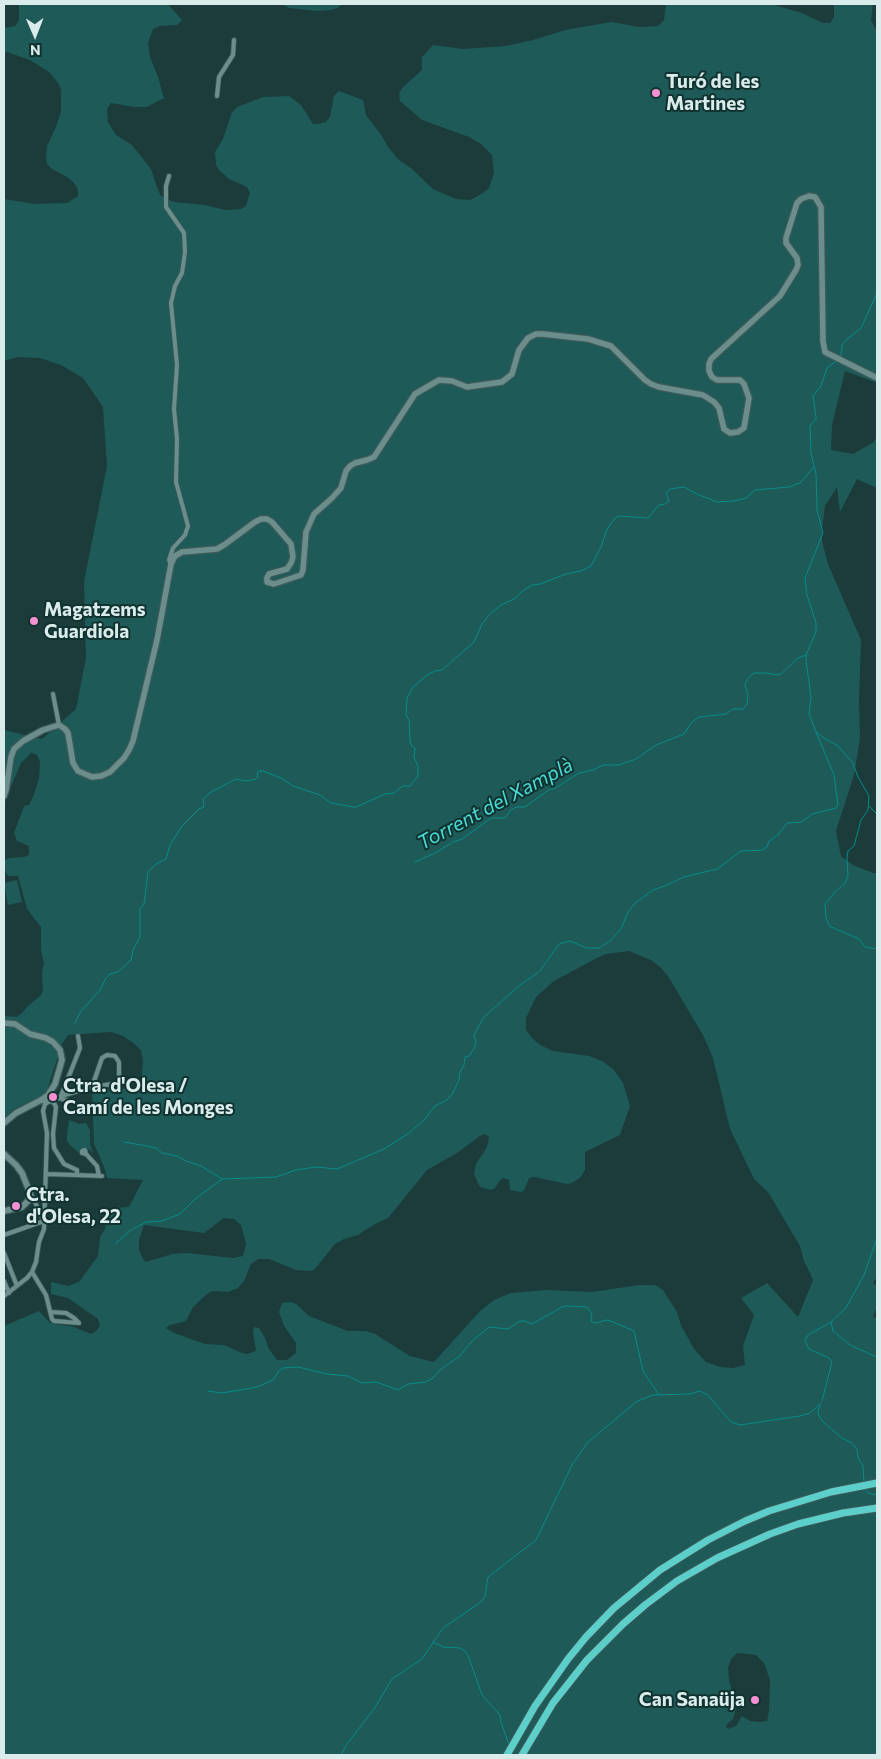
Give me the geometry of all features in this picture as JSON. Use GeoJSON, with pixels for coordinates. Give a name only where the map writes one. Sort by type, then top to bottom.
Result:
{"type":"FeatureCollection","features":[{"type":"Feature","properties":{"kind":"highway"},"geometry":{"type":"LineString","coordinates":[[507,1755],[542,1694],[568,1658],[600,1622],[643,1584],[692,1549],[732,1527],[790,1503],[831,1492],[877,1483]]}},
{"type":"Feature","properties":{"kind":"highway"},"geometry":{"type":"LineString","coordinates":[[522,1755],[553,1703],[587,1660],[623,1624],[661,1593],[696,1569],[751,1541],[798,1524],[843,1513],[877,1508]]}},
{"type":"Feature","properties":{"kind":"street"},"geometry":{"type":"LineString","coordinates":[[217,96],[219,77],[233,56],[234,40]]}},
{"type":"Feature","properties":{"kind":"street"},"geometry":{"type":"LineString","coordinates":[[169,176],[166,186],[166,207],[184,234],[185,252],[182,273],[175,286],[171,303],[177,365],[174,410],[177,439],[176,482],[188,526],[185,535],[173,548],[169,560],[171,564]]}},
{"type":"Feature","properties":{"kind":"street"},"geometry":{"type":"LineString","coordinates":[[54,694],[59,725],[68,733],[73,763],[78,771],[92,777],[110,772],[129,750],[157,640],[171,564],[175,556],[182,552],[217,549],[255,522],[266,519],[272,522],[291,544],[293,557],[287,569],[269,574],[267,582],[274,584],[301,575],[305,537],[310,520],[341,488],[346,471],[350,466],[374,456],[414,394],[439,380],[467,387],[502,382],[512,374],[522,344],[536,334],[588,339],[611,346],[651,384],[703,395],[714,402],[719,408],[724,429],[730,433],[738,432],[744,428],[749,398],[748,391],[740,380],[717,380],[712,377],[709,364],[711,359],[784,290],[798,265],[797,258],[786,243],[786,238],[797,203],[808,196],[815,197],[821,207],[825,352],[877,378]]}},
{"type":"Feature","properties":{"kind":"street"},"geometry":{"type":"LineString","coordinates":[[4,796],[14,749],[23,741],[43,730],[59,725]]}},
{"type":"Feature","properties":{"kind":"street"},"geometry":{"type":"LineString","coordinates":[[4,1023],[15,1024],[30,1034],[50,1039],[60,1050],[61,1063],[55,1084],[48,1095],[16,1113],[4,1124]]}},
{"type":"Feature","properties":{"kind":"street"},"geometry":{"type":"LineString","coordinates":[[60,1097],[80,1048],[78,1036]]}},
{"type":"Feature","properties":{"kind":"street"},"geometry":{"type":"LineString","coordinates":[[4,1296],[32,1272],[44,1229],[47,1133],[43,1111],[46,1104],[60,1097],[92,1087],[120,1083],[119,1062],[115,1056],[107,1055],[102,1058],[92,1087]]}},
{"type":"Feature","properties":{"kind":"street"},"geometry":{"type":"LineString","coordinates":[[60,1097],[74,1102]]}},
{"type":"Feature","properties":{"kind":"street"},"geometry":{"type":"LineString","coordinates":[[39,1101],[54,1103],[56,1108],[53,1134],[54,1148],[64,1164],[77,1170],[77,1174]]}},
{"type":"Feature","properties":{"kind":"street"},"geometry":{"type":"LineString","coordinates":[[4,1154],[22,1173],[44,1221]]}},
{"type":"Feature","properties":{"kind":"street"},"geometry":{"type":"LineString","coordinates":[[46,1174],[100,1176],[97,1166],[86,1154]]}},
{"type":"Feature","properties":{"kind":"street"},"geometry":{"type":"LineString","coordinates":[[4,1211],[22,1207],[28,1201],[30,1193]]}},
{"type":"Feature","properties":{"kind":"street"},"geometry":{"type":"LineString","coordinates":[[4,1235],[44,1221]]}},
{"type":"Feature","properties":{"kind":"street"},"geometry":{"type":"LineString","coordinates":[[4,1253],[17,1286]]}},
{"type":"Feature","properties":{"kind":"street"},"geometry":{"type":"LineString","coordinates":[[32,1272],[46,1295],[51,1312],[54,1321],[79,1323],[66,1313],[51,1312]]}},
{"type":"Feature","properties":{"kind":"street"},"geometry":{"type":"LineString","coordinates":[[4,1281],[9,1293]]}},
{"type":"Feature","properties":{"kind":"shaded area"},"geometry":{"type":"Polygon","coordinates":[[[19,4],[168,4],[182,20],[177,25],[159,26],[153,29],[148,43],[150,57],[164,98],[147,107],[111,103],[107,109],[108,122],[116,135],[132,145],[151,169],[161,196],[174,202],[204,205],[226,210],[241,209],[246,206],[250,193],[247,187],[229,179],[219,170],[216,165],[215,152],[223,139],[232,112],[237,107],[263,97],[289,96],[301,105],[313,124],[326,122],[330,117],[334,96],[339,91],[363,100],[366,115],[399,160],[411,168],[433,189],[456,199],[470,200],[489,188],[494,173],[492,155],[481,144],[469,137],[422,120],[400,101],[399,94],[402,88],[422,70],[422,57],[433,45],[463,49],[506,46],[565,30],[611,22],[640,27],[658,26],[664,20],[666,4],[771,4],[802,13],[823,23],[830,23],[834,17],[834,4],[873,4],[871,20],[877,32],[877,383],[845,371],[832,425],[831,450],[853,454],[874,442],[877,436],[877,488],[857,479],[840,512],[837,487],[825,506],[822,541],[828,564],[861,640],[860,739],[854,775],[836,831],[841,856],[853,865],[877,873],[877,1277],[873,1283],[877,1286],[877,1306],[873,1316],[877,1319],[877,1755],[4,1755],[4,1326],[39,1311],[50,1323],[74,1327],[91,1334],[96,1331],[100,1326],[98,1319],[68,1298],[51,1294],[51,1282],[68,1286],[79,1282],[98,1256],[100,1237],[105,1229],[108,1215],[115,1208],[129,1207],[143,1180],[107,1178],[94,1144],[92,1092],[109,1089],[141,1088],[143,1061],[141,1050],[123,1036],[111,1032],[68,1035],[62,1044],[47,1090],[43,1095],[14,1109],[4,1118],[4,1016],[16,1017],[41,995],[43,991],[42,972],[44,963],[41,950],[41,927],[27,909],[18,876],[9,876],[4,866],[5,860],[9,858],[29,855],[29,846],[17,841],[14,833],[24,806],[29,805],[33,797],[39,779],[40,761],[36,754],[31,753],[21,763],[6,798],[4,810],[4,730],[42,739],[76,709],[86,658],[84,582],[107,466],[103,407],[83,378],[61,365],[40,358],[17,357],[4,361],[4,199],[35,204],[67,203],[78,196],[78,190],[74,183],[47,164],[47,146],[61,111],[61,90],[59,84],[49,72],[30,60],[4,51],[4,28],[15,26],[19,20],[19,4]],[[629,951],[606,954],[554,981],[536,997],[526,1018],[526,1030],[542,1046],[553,1051],[589,1056],[602,1061],[614,1070],[623,1083],[630,1106],[620,1135],[585,1152],[585,1170],[580,1178],[567,1184],[534,1177],[529,1178],[524,1191],[520,1192],[510,1190],[509,1180],[504,1178],[491,1190],[480,1187],[474,1174],[476,1164],[487,1147],[489,1137],[485,1134],[427,1170],[388,1218],[358,1235],[335,1244],[314,1270],[296,1270],[269,1259],[258,1259],[251,1264],[244,1281],[238,1288],[228,1292],[212,1291],[193,1307],[186,1321],[170,1325],[166,1328],[174,1333],[205,1344],[224,1345],[247,1354],[256,1351],[253,1332],[254,1327],[259,1328],[269,1349],[277,1360],[287,1360],[296,1353],[296,1343],[284,1326],[279,1312],[282,1303],[291,1302],[309,1316],[348,1331],[366,1331],[375,1334],[410,1356],[434,1362],[480,1311],[494,1300],[511,1293],[546,1290],[592,1292],[639,1285],[655,1285],[663,1290],[677,1312],[681,1325],[694,1349],[706,1362],[720,1367],[733,1368],[745,1365],[743,1346],[754,1315],[741,1298],[767,1283],[798,1317],[813,1280],[804,1261],[800,1246],[768,1192],[754,1179],[730,1129],[713,1058],[704,1037],[668,976],[651,960],[629,951]],[[224,1218],[204,1233],[144,1225],[139,1240],[139,1250],[146,1262],[172,1254],[187,1253],[233,1258],[243,1256],[246,1244],[241,1225],[234,1219],[224,1218]],[[737,1653],[731,1659],[728,1668],[729,1680],[736,1708],[733,1719],[726,1727],[728,1729],[736,1726],[742,1716],[750,1721],[767,1721],[770,1680],[764,1663],[756,1655],[737,1653]]]}},
{"type":"Feature","properties":{"kind":"shaded area"},"geometry":{"type":"Polygon","coordinates":[[[282,4],[343,4],[331,10],[317,11],[289,8],[282,4]]]}},
{"type":"Feature","properties":{"kind":"shaded area"},"geometry":{"type":"Polygon","coordinates":[[[17,880],[22,902],[8,905],[4,883],[17,880]]]}},
{"type":"Feature","properties":{"kind":"shaded area"},"geometry":{"type":"Polygon","coordinates":[[[69,1120],[80,1124],[86,1123],[90,1130],[90,1144],[93,1153],[87,1148],[79,1153],[67,1141],[69,1120]]]}},
{"type":"Feature","properties":{"kind":"waterway"},"geometry":{"type":"LineString","coordinates":[[841,357],[842,345],[861,328],[877,293]]}},
{"type":"Feature","properties":{"kind":"waterway"},"geometry":{"type":"LineString","coordinates":[[836,361],[827,368],[821,386],[813,396],[816,419],[810,426],[811,453],[816,474],[817,510],[823,533],[805,578],[807,595],[816,623],[816,632],[806,655],[811,697],[809,714],[816,732],[838,746],[853,763],[858,777],[869,796],[868,810],[861,820],[854,846],[848,851],[848,876],[845,883],[825,904],[826,917],[829,926],[859,939],[865,947],[877,949]]}},
{"type":"Feature","properties":{"kind":"waterway"},"geometry":{"type":"LineString","coordinates":[[75,1023],[81,1011],[100,990],[106,978],[110,974],[118,972],[131,960],[133,950],[140,937],[140,909],[144,904],[148,872],[156,864],[166,859],[170,845],[182,826],[199,809],[204,807],[203,799],[211,792],[236,779],[245,781],[256,779],[259,771],[281,778],[293,786],[320,795],[331,803],[353,807],[385,794],[394,793],[403,786],[410,786],[418,776],[418,766],[414,757],[415,748],[411,745],[410,740],[409,720],[406,715],[407,698],[413,687],[427,675],[442,670],[474,642],[482,624],[501,605],[516,598],[521,592],[532,585],[581,571],[591,566],[601,547],[607,529],[615,518],[619,516],[648,518],[659,505],[669,501],[666,493],[670,489],[684,487],[717,502],[734,501],[746,498],[755,490],[789,487],[800,483],[814,467]]}},
{"type":"Feature","properties":{"kind":"waterway","name":"Torrent del Xamplà"},"geometry":{"type":"LineString","coordinates":[[415,862],[462,839],[491,818],[505,818],[511,810],[516,807],[525,807],[550,789],[554,789],[579,773],[593,770],[603,765],[619,765],[636,759],[656,745],[684,734],[691,723],[699,717],[726,714],[733,709],[743,709],[747,704],[748,695],[745,685],[748,678],[754,673],[781,674],[798,658],[806,655]]}},
{"type":"Feature","properties":{"kind":"waterway"},"geometry":{"type":"LineString","coordinates":[[116,1243],[131,1230],[146,1222],[162,1221],[180,1214],[195,1199],[222,1179],[276,1177],[296,1170],[316,1167],[337,1169],[384,1149],[409,1133],[424,1120],[435,1106],[447,1100],[453,1093],[459,1080],[465,1057],[469,1056],[475,1047],[474,1035],[484,1017],[520,985],[540,971],[559,944],[570,941],[587,948],[599,948],[610,941],[621,929],[628,912],[635,903],[653,890],[684,877],[717,869],[741,851],[763,850],[787,823],[802,822],[812,814],[836,808],[838,805],[834,775],[816,732]]}},
{"type":"Feature","properties":{"kind":"waterway"},"geometry":{"type":"LineString","coordinates":[[869,806],[877,814]]}},
{"type":"Feature","properties":{"kind":"waterway"},"geometry":{"type":"LineString","coordinates":[[124,1142],[156,1148],[162,1153],[177,1156],[201,1166],[222,1179]]}},
{"type":"Feature","properties":{"kind":"waterway"},"geometry":{"type":"LineString","coordinates":[[822,1401],[832,1362],[829,1358],[809,1349],[805,1341],[808,1335],[831,1322],[846,1308],[864,1275],[877,1238]]}},
{"type":"Feature","properties":{"kind":"waterway"},"geometry":{"type":"LineString","coordinates":[[208,1391],[222,1393],[257,1387],[273,1380],[283,1368],[298,1367],[327,1374],[348,1376],[362,1383],[376,1382],[398,1390],[408,1384],[426,1382],[433,1378],[441,1369],[460,1356],[471,1342],[489,1327],[508,1329],[520,1321],[532,1324],[567,1306],[587,1307],[592,1314],[591,1321],[594,1323],[606,1320],[634,1331],[643,1371],[659,1395]]}},
{"type":"Feature","properties":{"kind":"waterway"},"geometry":{"type":"LineString","coordinates":[[831,1322],[833,1331],[850,1345],[877,1357]]}},
{"type":"Feature","properties":{"kind":"waterway"},"geometry":{"type":"LineString","coordinates":[[341,1755],[347,1744],[374,1709],[392,1679],[422,1659],[443,1628],[481,1602],[485,1596],[488,1577],[536,1540],[572,1465],[587,1443],[636,1402],[652,1395],[690,1394],[700,1391],[708,1395],[731,1422],[740,1425],[800,1416],[810,1413],[821,1403]]}},
{"type":"Feature","properties":{"kind":"waterway"},"geometry":{"type":"LineString","coordinates":[[820,1405],[818,1411],[823,1422],[842,1438],[852,1443],[857,1450],[858,1458],[863,1466],[864,1483]]}},
{"type":"Feature","properties":{"kind":"waterway"},"geometry":{"type":"LineString","coordinates":[[865,1489],[868,1493],[877,1495]]}},
{"type":"Feature","properties":{"kind":"waterway"},"geometry":{"type":"LineString","coordinates":[[433,1642],[443,1647],[460,1648],[465,1651],[482,1695],[500,1715],[509,1745]]}},
{"type":"Feature","properties":{"kind":"place","name":"Turó de les Martines"},"geometry":{"type":"Point","coordinates":[656,93]}},
{"type":"Feature","properties":{"kind":"place","name":"Magatzems Guardiola"},"geometry":{"type":"Point","coordinates":[34,621]}},
{"type":"Feature","properties":{"kind":"place","name":"Ctra. d'Olesa / Camí de les Monges"},"geometry":{"type":"Point","coordinates":[53,1097]}},
{"type":"Feature","properties":{"kind":"place","name":"Ctra. d'Olesa, 22"},"geometry":{"type":"Point","coordinates":[16,1206]}},
{"type":"Feature","properties":{"kind":"place","name":"Can Sanaüja"},"geometry":{"type":"Point","coordinates":[755,1700]}}]}
